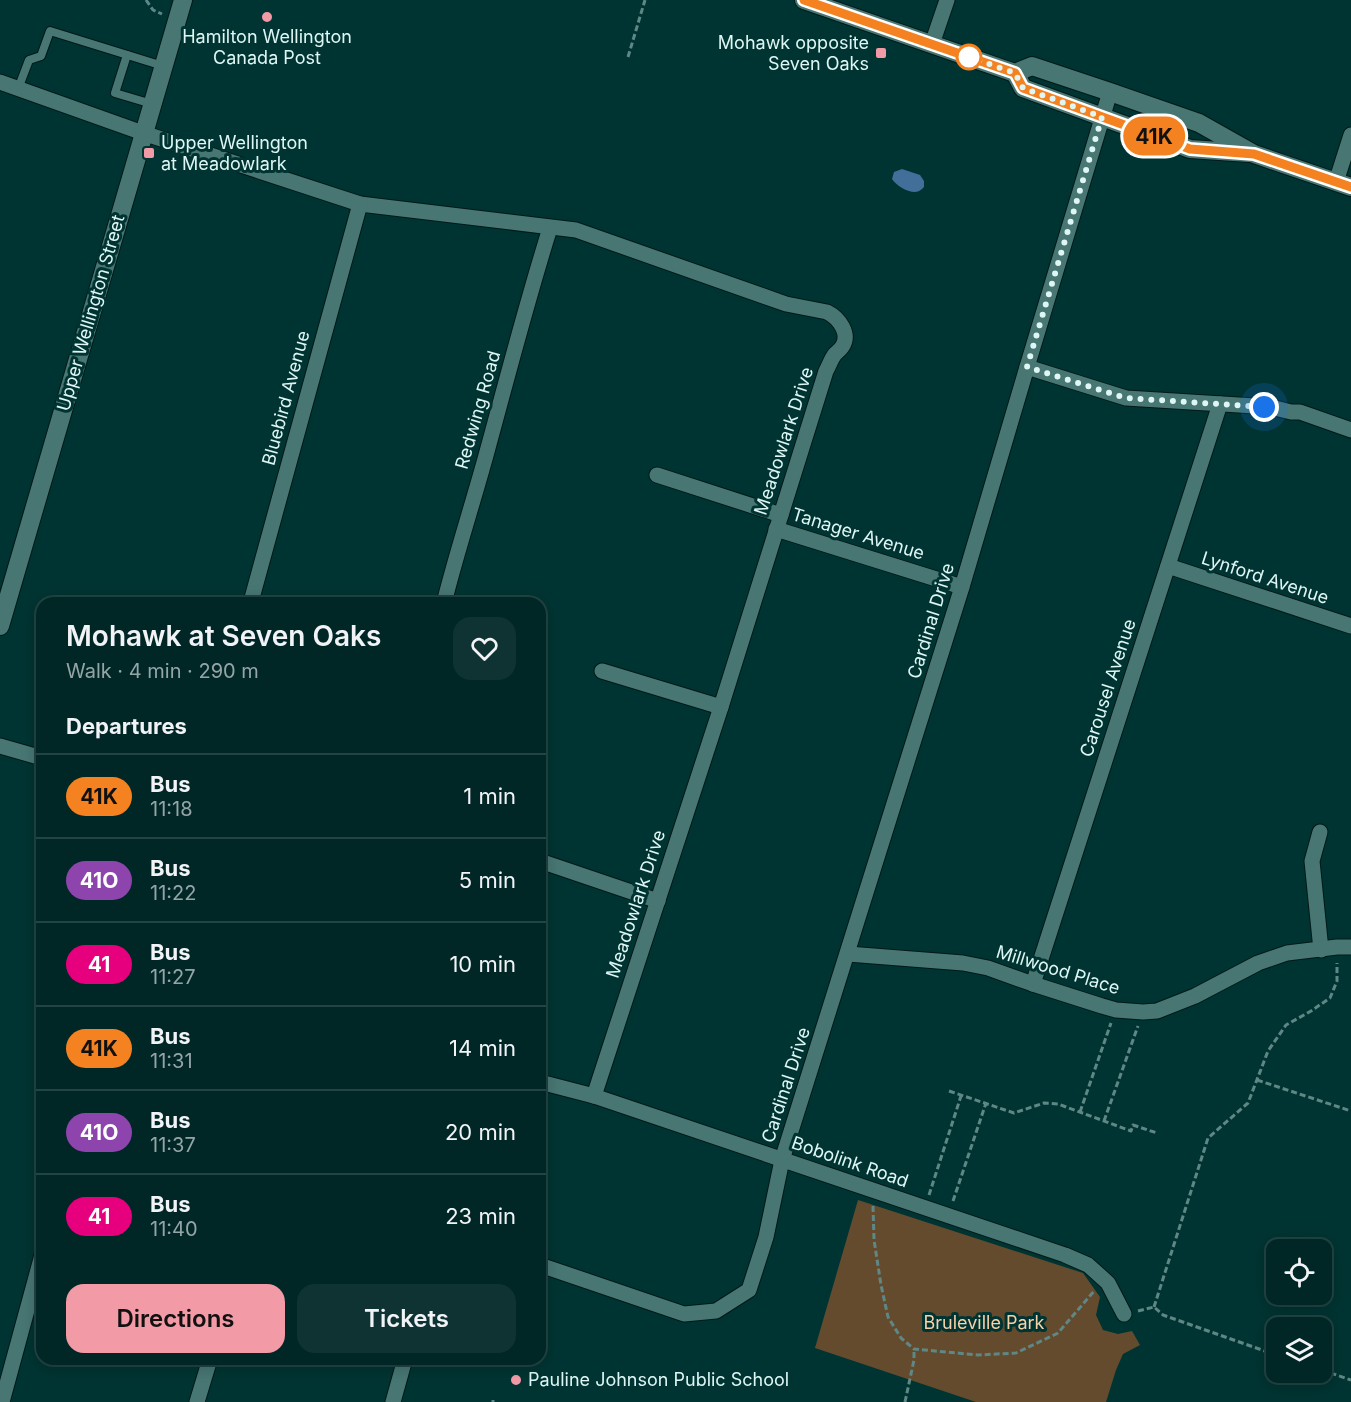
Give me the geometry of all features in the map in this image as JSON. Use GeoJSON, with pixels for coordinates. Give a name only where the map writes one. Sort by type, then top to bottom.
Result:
{"type":"FeatureCollection","features":[{"type":"Feature","properties":{"kind":"main road","name":"Upper Wellington Street"},"geometry":{"type":"LineString","coordinates":[[0,626],[183,0]]}},
{"type":"Feature","properties":{"kind":"main road"},"geometry":{"type":"LineString","coordinates":[[804,0],[1015,73],[1032,66],[1110,92],[1199,123],[1254,154],[1343,185]]}},
{"type":"Feature","properties":{"kind":"main road"},"geometry":{"type":"LineString","coordinates":[[1015,73],[1023,88],[1190,149],[1254,154]]}},
{"type":"Feature","properties":{"kind":"street"},"geometry":{"type":"LineString","coordinates":[[932,44],[948,0]]}},
{"type":"Feature","properties":{"kind":"street","name":"Meadowlark Drive"},"geometry":{"type":"LineString","coordinates":[[0,82],[143,133],[360,204],[576,231],[786,304],[827,312],[841,324],[845,340],[826,371],[721,707],[594,1096]]}},
{"type":"Feature","properties":{"kind":"street","name":"Cardinal Drive"},"geometry":{"type":"LineString","coordinates":[[546,1267],[684,1314],[717,1311],[749,1290],[766,1237],[782,1160],[962,587],[1110,92]]}},
{"type":"Feature","properties":{"kind":"street"},"geometry":{"type":"LineString","coordinates":[[1343,185],[1351,135]]}},
{"type":"Feature","properties":{"kind":"street","name":"Bluebird Avenue"},"geometry":{"type":"LineString","coordinates":[[252,597],[360,204]]}},
{"type":"Feature","properties":{"kind":"street","name":"Redwing Road"},"geometry":{"type":"LineString","coordinates":[[446,597],[550,228]]}},
{"type":"Feature","properties":{"kind":"street"},"geometry":{"type":"LineString","coordinates":[[1027,367],[1126,398],[1271,407],[1300,412],[1351,430]]}},
{"type":"Feature","properties":{"kind":"street","name":"Carousel Avenue"},"geometry":{"type":"LineString","coordinates":[[1034,984],[1220,404]]}},
{"type":"Feature","properties":{"kind":"street","name":"Tanager Avenue"},"geometry":{"type":"LineString","coordinates":[[657,475],[778,522],[962,587]]}},
{"type":"Feature","properties":{"kind":"street","name":"Lynford Avenue"},"geometry":{"type":"LineString","coordinates":[[1168,566],[1351,626]]}},
{"type":"Feature","properties":{"kind":"street"},"geometry":{"type":"LineString","coordinates":[[602,671],[721,707]]}},
{"type":"Feature","properties":{"kind":"street"},"geometry":{"type":"LineString","coordinates":[[0,746],[36,756]]}},
{"type":"Feature","properties":{"kind":"street"},"geometry":{"type":"LineString","coordinates":[[1320,832],[1312,861],[1321,950]]}},
{"type":"Feature","properties":{"kind":"street"},"geometry":{"type":"LineString","coordinates":[[546,863],[658,901]]}},
{"type":"Feature","properties":{"kind":"street","name":"Millwood Place"},"geometry":{"type":"LineString","coordinates":[[848,954],[963,963],[988,968],[1116,1010],[1143,1012],[1157,1011],[1195,996],[1258,963],[1287,953],[1344,947]]}},
{"type":"Feature","properties":{"kind":"street","name":"Bobolink Road"},"geometry":{"type":"LineString","coordinates":[[546,1084],[594,1096],[1065,1255],[1088,1265],[1104,1279],[1124,1314]]}},
{"type":"Feature","properties":{"kind":"street"},"geometry":{"type":"LineString","coordinates":[[2,1402],[36,1278]]}},
{"type":"Feature","properties":{"kind":"street"},"geometry":{"type":"LineString","coordinates":[[197,1402],[208,1365]]}},
{"type":"Feature","properties":{"kind":"street"},"geometry":{"type":"LineString","coordinates":[[393,1402],[403,1365]]}},
{"type":"Feature","properties":{"kind":"lane"},"geometry":{"type":"LineString","coordinates":[[18,88],[29,60],[41,56],[50,31],[163,66]]}},
{"type":"Feature","properties":{"kind":"lane"},"geometry":{"type":"LineString","coordinates":[[126,55],[115,93],[152,104]]}},
{"type":"Feature","properties":{"kind":"path"},"geometry":{"type":"LineString","coordinates":[[146,0],[153,10],[177,21]]}},
{"type":"Feature","properties":{"kind":"path"},"geometry":{"type":"LineString","coordinates":[[628,57],[645,0]]}},
{"type":"Feature","properties":{"kind":"path"},"geometry":{"type":"LineString","coordinates":[[1154,1307],[1208,1138],[1248,1103],[1268,1051],[1286,1026],[1330,998],[1337,981],[1344,947]]}},
{"type":"Feature","properties":{"kind":"path"},"geometry":{"type":"LineString","coordinates":[[1080,1112],[1116,1010]]}},
{"type":"Feature","properties":{"kind":"path"},"geometry":{"type":"LineString","coordinates":[[1104,1121],[1143,1012]]}},
{"type":"Feature","properties":{"kind":"path"},"geometry":{"type":"LineString","coordinates":[[1257,1080],[1351,1112]]}},
{"type":"Feature","properties":{"kind":"path"},"geometry":{"type":"LineString","coordinates":[[949,1091],[1014,1113],[1044,1103],[1058,1104],[1131,1131],[1133,1125],[1157,1133]]}},
{"type":"Feature","properties":{"kind":"path"},"geometry":{"type":"LineString","coordinates":[[925,1208],[962,1095]]}},
{"type":"Feature","properties":{"kind":"path"},"geometry":{"type":"LineString","coordinates":[[947,1216],[986,1103]]}},
{"type":"Feature","properties":{"kind":"path"},"geometry":{"type":"LineString","coordinates":[[869,1189],[873,1206],[874,1240],[888,1317],[901,1338],[914,1349],[978,1355],[1016,1353],[1058,1333],[1104,1279]]}},
{"type":"Feature","properties":{"kind":"path"},"geometry":{"type":"LineString","coordinates":[[1124,1314],[1154,1307]]}},
{"type":"Feature","properties":{"kind":"path"},"geometry":{"type":"LineString","coordinates":[[1154,1307],[1163,1316],[1266,1351]]}},
{"type":"Feature","properties":{"kind":"path"},"geometry":{"type":"LineString","coordinates":[[905,1402],[914,1360],[914,1349]]}},
{"type":"Feature","properties":{"kind":"path"},"geometry":{"type":"LineString","coordinates":[[1332,1373],[1351,1380]]}},
{"type":"Feature","properties":{"kind":"green space","name":"Bruleville Park"},"geometry":{"type":"Polygon","coordinates":[[[858,1200],[1083,1273],[1100,1297],[1096,1315],[1103,1330],[1118,1334],[1132,1331],[1140,1345],[1123,1354],[1106,1402],[976,1402],[815,1348],[858,1200]]]}},
{"type":"Feature","properties":{"kind":"water"},"geometry":{"type":"Polygon","coordinates":[[[902,169],[920,175],[924,181],[924,187],[915,192],[899,186],[892,179],[894,172],[902,169]]]}},
{"type":"Feature","properties":{"kind":"bus line","name":"41K"},"geometry":{"type":"LineString","coordinates":[[804,0],[1015,73],[1023,88],[1190,149],[1254,154],[1351,187]]}},
{"type":"Feature","properties":{"kind":"place","name":"Hamilton Wellington Canada Post"},"geometry":{"type":"Point","coordinates":[267,17]}},
{"type":"Feature","properties":{"kind":"place","name":"Mohawk opposite Seven Oaks"},"geometry":{"type":"Point","coordinates":[881,53]}},
{"type":"Feature","properties":{"kind":"place","name":"Upper Wellington at Meadowlark"},"geometry":{"type":"Point","coordinates":[149,153]}},
{"type":"Feature","properties":{"kind":"place","name":"Pauline Johnson Public School"},"geometry":{"type":"Point","coordinates":[516,1380]}},
{"type":"Feature","properties":{"kind":"route"},"geometry":{"type":"LineString","coordinates":[[969,57],[1015,73],[1023,88],[1102,117],[1027,367],[1126,398],[1264,407]]}}]}
